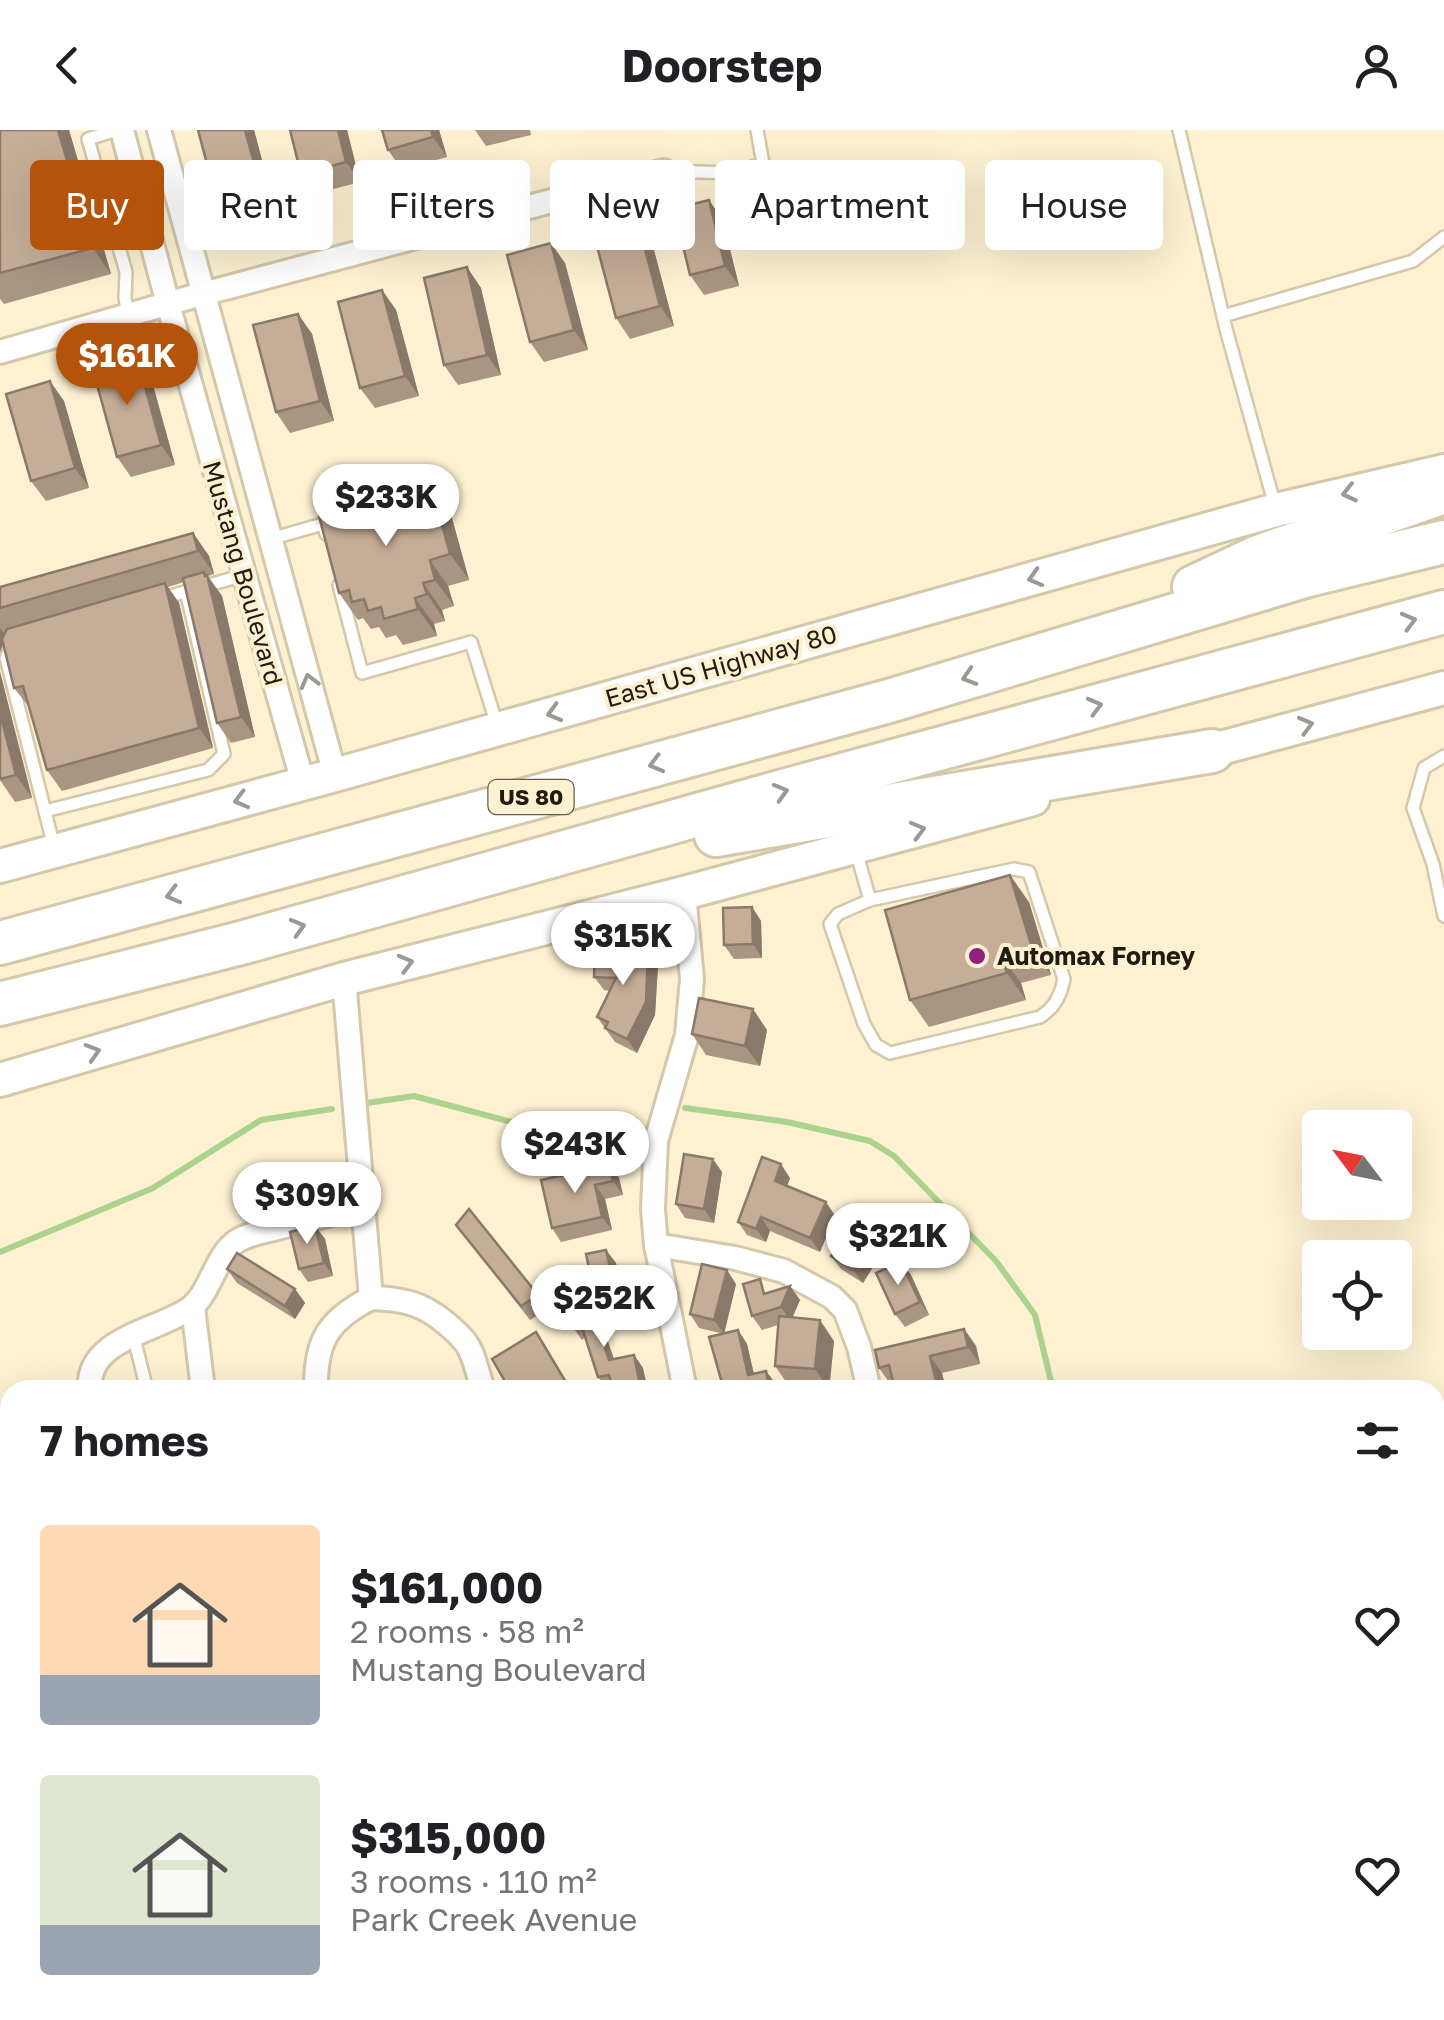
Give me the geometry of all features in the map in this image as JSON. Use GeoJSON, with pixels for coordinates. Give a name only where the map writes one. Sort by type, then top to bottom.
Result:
{"type":"FeatureCollection","features":[{"type":"Feature","properties":{"kind":"highway"},"geometry":{"type":"LineString","coordinates":[[1062,649],[1258,557],[1444,492]]}},
{"type":"Feature","properties":{"kind":"highway","name":"US 80"},"geometry":{"type":"LineString","coordinates":[[0,943],[890,701],[1308,575],[1444,542]]}},
{"type":"Feature","properties":{"kind":"highway","name":"US 80"},"geometry":{"type":"LineString","coordinates":[[0,1004],[241,944],[1444,612]]}},
{"type":"Feature","properties":{"kind":"highway"},"geometry":{"type":"LineString","coordinates":[[586,846],[659,844],[1212,751]]}},
{"type":"Feature","properties":{"kind":"main road","name":"East US Highway 80"},"geometry":{"type":"LineString","coordinates":[[0,866],[1276,510],[1444,471]]}},
{"type":"Feature","properties":{"kind":"main road"},"geometry":{"type":"LineString","coordinates":[[0,1080],[344,980],[684,893],[1444,688]]}},
{"type":"Feature","properties":{"kind":"street","name":"Mustang Boulevard"},"geometry":{"type":"LineString","coordinates":[[120,130],[302,784]]}},
{"type":"Feature","properties":{"kind":"street","name":"Mustang Boulevard"},"geometry":{"type":"LineString","coordinates":[[158,130],[335,775]]}},
{"type":"Feature","properties":{"kind":"street"},"geometry":{"type":"LineString","coordinates":[[0,352],[550,201]]}},
{"type":"Feature","properties":{"kind":"street"},"geometry":{"type":"LineString","coordinates":[[683,1380],[656,1245],[653,1208],[656,1140],[687,1035],[692,979],[684,893]]}},
{"type":"Feature","properties":{"kind":"street"},"geometry":{"type":"LineString","coordinates":[[344,980],[372,1298]]}},
{"type":"Feature","properties":{"kind":"street"},"geometry":{"type":"LineString","coordinates":[[90,1380],[94,1363],[104,1353],[133,1334],[193,1307],[222,1258],[237,1241],[363,1206]]}},
{"type":"Feature","properties":{"kind":"street"},"geometry":{"type":"LineString","coordinates":[[656,1245],[784,1270],[832,1296],[845,1310],[867,1380]]}},
{"type":"Feature","properties":{"kind":"street"},"geometry":{"type":"LineString","coordinates":[[316,1380],[317,1353],[333,1323],[372,1298],[395,1298],[443,1319],[466,1342],[479,1380]]}},
{"type":"Feature","properties":{"kind":"street"},"geometry":{"type":"LineString","coordinates":[[193,1307],[201,1380]]}},
{"type":"Feature","properties":{"kind":"lane"},"geometry":{"type":"LineString","coordinates":[[120,130],[88,139],[126,272],[128,315]]}},
{"type":"Feature","properties":{"kind":"lane"},"geometry":{"type":"LineString","coordinates":[[695,172],[732,173],[764,164],[757,130]]}},
{"type":"Feature","properties":{"kind":"lane"},"geometry":{"type":"LineString","coordinates":[[1179,130],[1276,510]]}},
{"type":"Feature","properties":{"kind":"lane"},"geometry":{"type":"LineString","coordinates":[[1224,316],[1413,261],[1444,238]]}},
{"type":"Feature","properties":{"kind":"lane"},"geometry":{"type":"LineString","coordinates":[[270,538],[323,524],[328,541]]}},
{"type":"Feature","properties":{"kind":"lane"},"geometry":{"type":"LineString","coordinates":[[148,602],[244,575]]}},
{"type":"Feature","properties":{"kind":"lane"},"geometry":{"type":"LineString","coordinates":[[337,576],[362,673],[472,642],[499,729]]}},
{"type":"Feature","properties":{"kind":"lane"},"geometry":{"type":"LineString","coordinates":[[45,811],[208,770],[224,754],[186,592]]}},
{"type":"Feature","properties":{"kind":"lane"},"geometry":{"type":"LineString","coordinates":[[33,636],[14,641],[6,658],[55,851]]}},
{"type":"Feature","properties":{"kind":"lane"},"geometry":{"type":"LineString","coordinates":[[1444,756],[1424,768],[1413,808],[1433,864],[1444,916]]}},
{"type":"Feature","properties":{"kind":"lane"},"geometry":{"type":"LineString","coordinates":[[855,847],[870,900]]}},
{"type":"Feature","properties":{"kind":"lane"},"geometry":{"type":"LineString","coordinates":[[1014,870],[1029,872],[1064,979],[1061,995],[1053,1008],[1040,1017],[890,1053],[876,1045],[864,1024],[830,924],[838,914],[870,900],[1014,870]]}},
{"type":"Feature","properties":{"kind":"lane"},"geometry":{"type":"LineString","coordinates":[[133,1334],[144,1380]]}},
{"type":"Feature","properties":{"kind":"building"},"geometry":{"type":"Polygon","coordinates":[[[0,130],[58,130],[67,160],[30,160],[30,250],[86,250],[0,273],[0,130]]]}},
{"type":"Feature","properties":{"kind":"building"},"geometry":{"type":"Polygon","coordinates":[[[198,130],[245,130],[253,160],[206,160],[198,130]]]}},
{"type":"Feature","properties":{"kind":"building"},"geometry":{"type":"Polygon","coordinates":[[[290,130],[338,130],[346,162],[333,165],[333,160],[298,160],[290,130]]]}},
{"type":"Feature","properties":{"kind":"building"},"geometry":{"type":"Polygon","coordinates":[[[382,130],[431,130],[433,137],[388,150],[382,130]]]}},
{"type":"Feature","properties":{"kind":"building"},"geometry":{"type":"Polygon","coordinates":[[[709,200],[715,225],[715,250],[721,250],[725,266],[690,275],[684,250],[695,250],[695,204],[709,200]]]}},
{"type":"Feature","properties":{"kind":"building"},"geometry":{"type":"Polygon","coordinates":[[[550,243],[574,330],[530,342],[507,255],[550,243]]]}},
{"type":"Feature","properties":{"kind":"building"},"geometry":{"type":"Polygon","coordinates":[[[598,250],[645,250],[660,306],[616,318],[598,250]]]}},
{"type":"Feature","properties":{"kind":"building"},"geometry":{"type":"Polygon","coordinates":[[[467,267],[487,355],[444,365],[424,278],[467,267]]]}},
{"type":"Feature","properties":{"kind":"building"},"geometry":{"type":"Polygon","coordinates":[[[382,290],[405,376],[360,388],[338,302],[382,290]]]}},
{"type":"Feature","properties":{"kind":"building"},"geometry":{"type":"Polygon","coordinates":[[[298,314],[320,401],[276,412],[253,325],[298,314]]]}},
{"type":"Feature","properties":{"kind":"building"},"geometry":{"type":"Polygon","coordinates":[[[137,358],[161,445],[117,457],[93,370],[137,358]]]}},
{"type":"Feature","properties":{"kind":"building"},"geometry":{"type":"Polygon","coordinates":[[[50,381],[75,468],[31,481],[6,394],[50,381]]]}},
{"type":"Feature","properties":{"kind":"building"},"geometry":{"type":"Polygon","coordinates":[[[431,484],[450,554],[430,560],[435,580],[423,583],[427,594],[415,598],[418,609],[384,619],[381,607],[368,611],[364,599],[352,602],[349,590],[339,593],[319,516],[431,484]]]}},
{"type":"Feature","properties":{"kind":"building"},"geometry":{"type":"Polygon","coordinates":[[[193,533],[198,551],[0,608],[0,587],[193,533]]]}},
{"type":"Feature","properties":{"kind":"building"},"geometry":{"type":"Polygon","coordinates":[[[204,572],[241,717],[217,723],[183,578],[204,572]]]}},
{"type":"Feature","properties":{"kind":"building"},"geometry":{"type":"Polygon","coordinates":[[[165,583],[199,728],[47,770],[23,686],[14,688],[2,639],[7,629],[165,583]]]}},
{"type":"Feature","properties":{"kind":"building"},"geometry":{"type":"Polygon","coordinates":[[[0,713],[16,775],[0,779],[0,713]]]}},
{"type":"Feature","properties":{"kind":"building"},"geometry":{"type":"Polygon","coordinates":[[[1010,875],[1032,948],[1002,957],[1007,973],[910,1000],[885,910],[1010,875]]]}},
{"type":"Feature","properties":{"kind":"building"},"geometry":{"type":"Polygon","coordinates":[[[752,907],[753,944],[724,945],[723,908],[752,907]]]}},
{"type":"Feature","properties":{"kind":"building"},"geometry":{"type":"Polygon","coordinates":[[[595,949],[648,951],[646,1002],[627,1039],[605,1028],[608,1022],[597,1017],[616,978],[594,977],[595,949]]]}},
{"type":"Feature","properties":{"kind":"building"},"geometry":{"type":"Polygon","coordinates":[[[699,998],[753,1009],[745,1046],[692,1034],[699,998]]]}},
{"type":"Feature","properties":{"kind":"building"},"geometry":{"type":"Polygon","coordinates":[[[684,1154],[713,1159],[704,1209],[676,1204],[684,1154]]]}},
{"type":"Feature","properties":{"kind":"building"},"geometry":{"type":"Polygon","coordinates":[[[762,1157],[781,1164],[775,1181],[826,1202],[810,1238],[761,1217],[756,1229],[738,1222],[762,1157]]]}},
{"type":"Feature","properties":{"kind":"building"},"geometry":{"type":"Polygon","coordinates":[[[610,1165],[613,1181],[595,1185],[602,1217],[552,1228],[541,1180],[610,1165]]]}},
{"type":"Feature","properties":{"kind":"building"},"geometry":{"type":"Polygon","coordinates":[[[469,1209],[538,1295],[521,1306],[456,1225],[469,1209]]]}},
{"type":"Feature","properties":{"kind":"building"},"geometry":{"type":"Polygon","coordinates":[[[859,1212],[881,1226],[853,1270],[831,1256],[859,1212]]]}},
{"type":"Feature","properties":{"kind":"building"},"geometry":{"type":"Polygon","coordinates":[[[315,1226],[324,1263],[299,1269],[290,1232],[315,1226]]]}},
{"type":"Feature","properties":{"kind":"building"},"geometry":{"type":"Polygon","coordinates":[[[606,1250],[618,1305],[598,1310],[586,1254],[606,1250]]]}},
{"type":"Feature","properties":{"kind":"building"},"geometry":{"type":"Polygon","coordinates":[[[237,1253],[295,1289],[285,1306],[227,1269],[237,1253]]]}},
{"type":"Feature","properties":{"kind":"building"},"geometry":{"type":"Polygon","coordinates":[[[901,1262],[920,1302],[895,1314],[876,1273],[901,1262]]]}},
{"type":"Feature","properties":{"kind":"building"},"geometry":{"type":"Polygon","coordinates":[[[702,1264],[727,1270],[714,1320],[690,1314],[702,1264]]]}},
{"type":"Feature","properties":{"kind":"building"},"geometry":{"type":"Polygon","coordinates":[[[760,1279],[764,1294],[790,1286],[781,1307],[752,1316],[743,1284],[760,1279]]]}},
{"type":"Feature","properties":{"kind":"building"},"geometry":{"type":"Polygon","coordinates":[[[589,1299],[609,1360],[634,1355],[639,1380],[598,1377],[580,1321],[572,1326],[568,1304],[589,1299]]]}},
{"type":"Feature","properties":{"kind":"building"},"geometry":{"type":"Polygon","coordinates":[[[779,1316],[820,1320],[815,1369],[775,1366],[779,1316]]]}},
{"type":"Feature","properties":{"kind":"building"},"geometry":{"type":"Polygon","coordinates":[[[964,1329],[968,1347],[930,1356],[936,1380],[893,1380],[889,1365],[879,1368],[875,1350],[964,1329]]]}},
{"type":"Feature","properties":{"kind":"building"},"geometry":{"type":"Polygon","coordinates":[[[738,1330],[748,1375],[766,1371],[768,1380],[721,1380],[709,1337],[738,1330]]]}},
{"type":"Feature","properties":{"kind":"building"},"geometry":{"type":"Polygon","coordinates":[[[536,1332],[565,1380],[504,1380],[492,1359],[536,1332]]]}},
{"type":"Feature","properties":{"kind":"waterway"},"geometry":{"type":"LineString","coordinates":[[367,1103],[414,1096],[545,1131],[635,1120]]}},
{"type":"Feature","properties":{"kind":"waterway"},"geometry":{"type":"LineString","coordinates":[[685,1108],[787,1122],[870,1141],[894,1156],[996,1261],[1035,1315],[1051,1380]]}},
{"type":"Feature","properties":{"kind":"waterway"},"geometry":{"type":"LineString","coordinates":[[0,1252],[153,1188],[261,1120],[332,1109]]}},
{"type":"Feature","properties":{"kind":"place","name":"Automax Forney"},"geometry":{"type":"Point","coordinates":[977,956]}}]}
